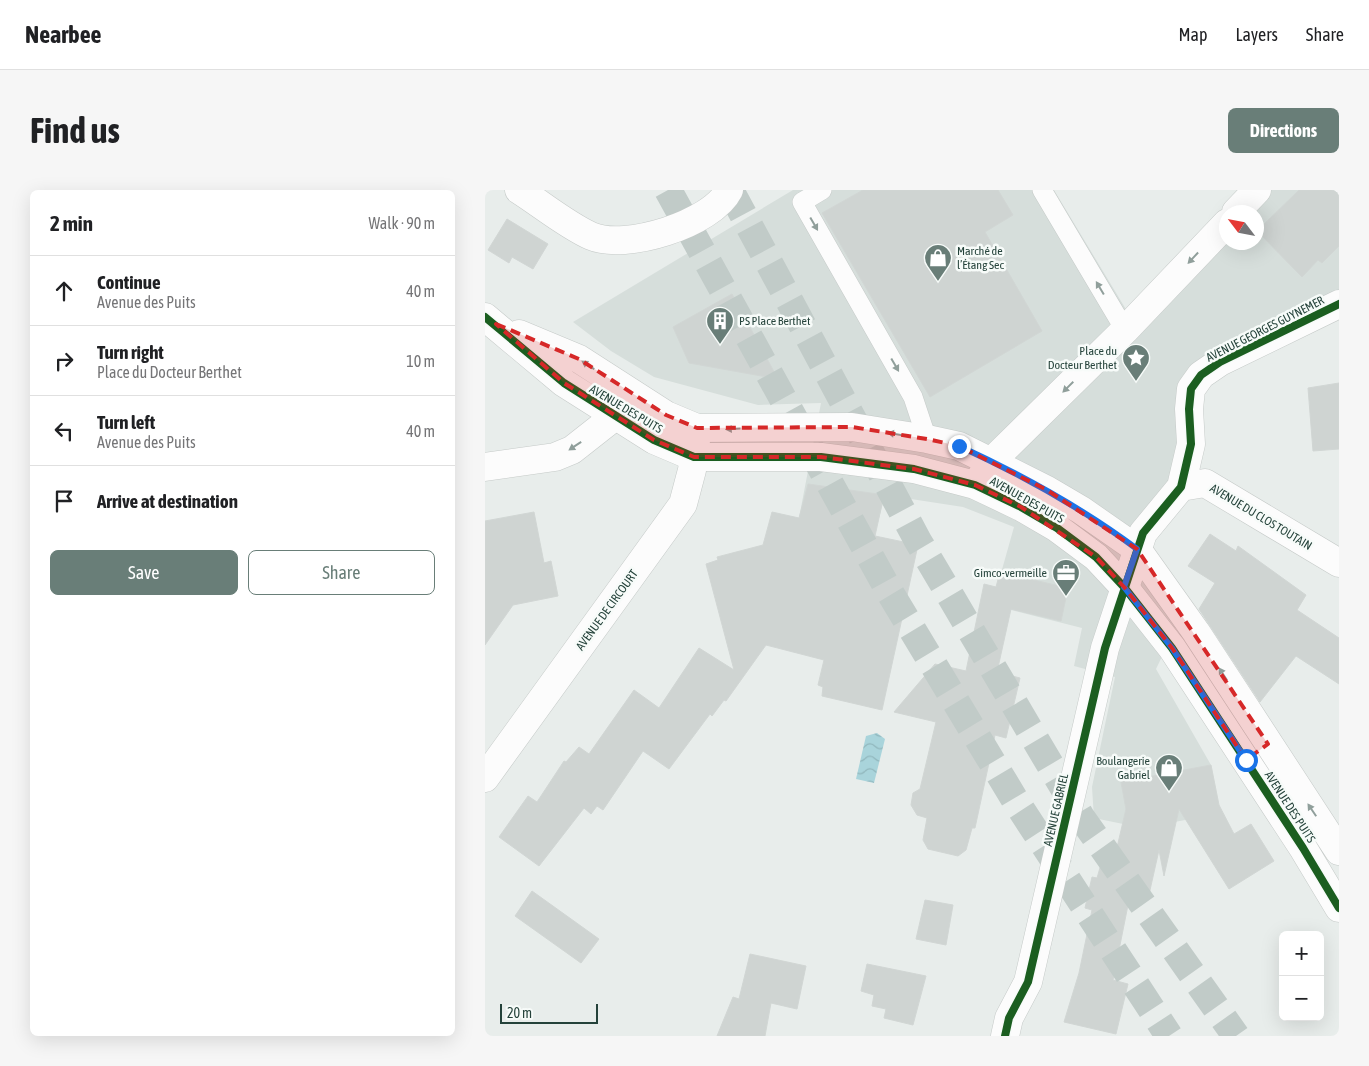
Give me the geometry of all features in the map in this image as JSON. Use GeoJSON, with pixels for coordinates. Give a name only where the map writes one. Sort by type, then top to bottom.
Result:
{"type":"FeatureCollection","features":[{"type":"Feature","properties":{"kind":"street"},"geometry":{"type":"LineString","coordinates":[[519,190],[591,236],[605,239],[639,237],[674,230],[709,213],[726,197],[729,190]]}},
{"type":"Feature","properties":{"kind":"street"},"geometry":{"type":"LineString","coordinates":[[1243,205],[1257,190]]}},
{"type":"Feature","properties":{"kind":"street"},"geometry":{"type":"LineString","coordinates":[[975,485],[992,462],[1125,330],[1219,231]]}},
{"type":"Feature","properties":{"kind":"street","name":"AVENUE GEORGES GUYNEMER"},"geometry":{"type":"LineString","coordinates":[[1181,487],[1191,444],[1189,409],[1191,389],[1201,375],[1220,362],[1339,304]]}},
{"type":"Feature","properties":{"kind":"street","name":"AVENUE DES PUITS"},"geometry":{"type":"LineString","coordinates":[[491,320],[579,359],[666,415],[697,428],[852,427],[927,439],[959,446],[1081,510],[1137,549],[1196,632],[1339,851]]}},
{"type":"Feature","properties":{"kind":"street","name":"AVENUE DES PUITS"},"geometry":{"type":"LineString","coordinates":[[491,320],[564,383],[613,416],[654,440],[694,457],[821,457],[914,469],[975,485],[1021,507],[1057,528],[1096,557],[1124,587],[1172,648],[1303,848],[1339,908]]}},
{"type":"Feature","properties":{"kind":"street"},"geometry":{"type":"LineString","coordinates":[[485,466],[555,456],[572,450],[613,416],[639,398]]}},
{"type":"Feature","properties":{"kind":"street","name":"AVENUE DE CIRCOURT"},"geometry":{"type":"LineString","coordinates":[[485,778],[683,504],[694,457],[697,428]]}},
{"type":"Feature","properties":{"kind":"street","name":"AVENUE DU CLOS TOUTAIN"},"geometry":{"type":"LineString","coordinates":[[1181,487],[1205,483],[1339,564]]}},
{"type":"Feature","properties":{"kind":"street"},"geometry":{"type":"LineString","coordinates":[[1124,587],[1143,533],[1181,487]]}},
{"type":"Feature","properties":{"kind":"street","name":"AVENUE GABRIEL"},"geometry":{"type":"LineString","coordinates":[[1005,1036],[1009,1018],[1028,982],[1105,648],[1124,587]]}},
{"type":"Feature","properties":{"kind":"street"},"geometry":{"type":"LineString","coordinates":[[1246,760],[1268,744]]}},
{"type":"Feature","properties":{"kind":"lane"},"geometry":{"type":"LineString","coordinates":[[822,190],[802,202],[913,397],[927,439]]}},
{"type":"Feature","properties":{"kind":"lane"},"geometry":{"type":"LineString","coordinates":[[1042,190],[1125,330]]}},
{"type":"Feature","properties":{"kind":"highlighted area"},"geometry":{"type":"Polygon","coordinates":[[[496,324],[579,359],[666,415],[697,428],[852,427],[927,439],[959,446],[1047,490],[1137,549],[1268,744],[1246,760],[1172,648],[1124,587],[1096,557],[1021,507],[975,485],[914,469],[821,457],[694,457],[654,440],[564,383],[496,324]]]}},
{"type":"Feature","properties":{"kind":"shaded area"},"geometry":{"type":"Polygon","coordinates":[[[793,190],[1054,190],[1133,321],[1219,249],[1264,250],[1264,205],[1243,205],[1258,190],[1339,190],[1339,304],[1201,375],[1191,444],[1143,533],[1183,613],[1156,669],[1211,765],[1218,802],[1207,816],[1158,825],[1128,825],[1094,818],[1092,787],[1115,677],[1074,666],[1082,628],[992,605],[1014,527],[963,507],[885,495],[875,534],[799,518],[821,403],[758,405],[654,377],[611,351],[573,322],[793,190]]]}},
{"type":"Feature","properties":{"kind":"water"},"geometry":{"type":"Polygon","coordinates":[[[877,733],[885,739],[874,783],[856,779],[866,736],[877,733]]]}},
{"type":"Feature","properties":{"kind":"building","name":"Marché de l’Étang Sec"},"geometry":{"type":"Polygon","coordinates":[[[863,190],[998,190],[1013,215],[985,232],[1042,331],[930,397],[822,213],[863,190]]]}},
{"type":"Feature","properties":{"kind":"building"},"geometry":{"type":"Polygon","coordinates":[[[1299,190],[1339,190],[1339,246],[1322,263],[1318,260],[1302,277],[1264,238],[1264,224],[1299,190]]]}},
{"type":"Feature","properties":{"kind":"building"},"geometry":{"type":"Polygon","coordinates":[[[507,219],[548,244],[533,269],[512,257],[509,263],[488,250],[507,219]]]}},
{"type":"Feature","properties":{"kind":"building","name":"PS Place Berthet"},"geometry":{"type":"Polygon","coordinates":[[[732,294],[778,379],[689,363],[673,327],[732,294]]]}},
{"type":"Feature","properties":{"kind":"building"},"geometry":{"type":"Polygon","coordinates":[[[1339,383],[1339,449],[1313,451],[1308,388],[1339,383]]]}},
{"type":"Feature","properties":{"kind":"building"},"geometry":{"type":"Polygon","coordinates":[[[808,484],[884,495],[875,536],[918,545],[882,710],[822,696],[823,687],[818,685],[824,660],[766,645],[726,701],[724,700],[712,716],[710,714],[669,769],[643,751],[603,810],[597,806],[591,814],[584,808],[539,866],[499,837],[528,796],[537,802],[564,761],[566,762],[579,747],[589,754],[634,690],[659,708],[699,648],[734,670],[706,564],[718,560],[717,557],[763,545],[772,512],[799,518],[808,484]]]}},
{"type":"Feature","properties":{"kind":"building"},"geometry":{"type":"Polygon","coordinates":[[[534,512],[544,563],[551,561],[558,596],[513,605],[485,645],[485,521],[534,512]]]}},
{"type":"Feature","properties":{"kind":"building"},"geometry":{"type":"Polygon","coordinates":[[[1210,534],[1236,551],[1238,546],[1306,595],[1297,610],[1339,638],[1339,684],[1296,656],[1260,702],[1199,609],[1215,583],[1188,566],[1210,534]]]}},
{"type":"Feature","properties":{"kind":"building"},"geometry":{"type":"Polygon","coordinates":[[[1000,572],[1068,588],[1061,621],[1011,609],[997,672],[1020,678],[1006,738],[995,735],[975,828],[972,828],[966,850],[958,856],[928,849],[923,840],[927,818],[917,815],[911,805],[913,793],[920,789],[936,722],[894,712],[935,664],[966,671],[984,584],[996,587],[1000,572]]]}},
{"type":"Feature","properties":{"kind":"building"},"geometry":{"type":"Polygon","coordinates":[[[1211,765],[1219,805],[1234,834],[1251,824],[1274,861],[1229,889],[1179,809],[1164,876],[1159,850],[1148,899],[1135,896],[1132,906],[1128,905],[1113,980],[1128,984],[1116,1034],[1064,1022],[1079,973],[1092,910],[1085,908],[1092,877],[1097,878],[1104,854],[1115,856],[1126,809],[1121,782],[1211,765]]]}},
{"type":"Feature","properties":{"kind":"building"},"geometry":{"type":"Polygon","coordinates":[[[532,891],[599,939],[581,963],[515,916],[532,891]]]}},
{"type":"Feature","properties":{"kind":"building"},"geometry":{"type":"Polygon","coordinates":[[[925,900],[953,905],[946,945],[916,939],[925,900]]]}},
{"type":"Feature","properties":{"kind":"building"},"geometry":{"type":"Polygon","coordinates":[[[750,954],[806,966],[797,1009],[771,1003],[765,1036],[717,1036],[733,997],[739,999],[750,954]]]}},
{"type":"Feature","properties":{"kind":"building"},"geometry":{"type":"Polygon","coordinates":[[[867,964],[926,976],[913,1025],[884,1018],[886,1009],[872,1006],[874,995],[861,991],[867,964]]]}},
{"type":"Feature","properties":{"kind":"tunnel"},"geometry":{"type":"LineString","coordinates":[[668,190],[889,591],[1015,800],[1169,1036]]}},
{"type":"Feature","properties":{"kind":"tunnel"},"geometry":{"type":"LineString","coordinates":[[730,190],[918,541],[1081,817],[1236,1036]]}},
{"type":"Feature","properties":{"kind":"cycle path"},"geometry":{"type":"LineString","coordinates":[[1005,1036],[1009,1018],[1028,982],[1105,648],[1143,533],[1181,487],[1191,444],[1189,409],[1191,389],[1201,375],[1220,362],[1339,304]]}},
{"type":"Feature","properties":{"kind":"cycle path"},"geometry":{"type":"LineString","coordinates":[[485,317],[564,383],[654,440],[694,457],[821,457],[914,469],[975,485],[1021,507],[1057,528],[1096,557],[1124,587],[1172,648],[1303,848],[1339,908]]}},
{"type":"Feature","properties":{"kind":"place","name":"Marché de l’Étang Sec"},"geometry":{"type":"Point","coordinates":[938,282]}},
{"type":"Feature","properties":{"kind":"place","name":"PS Place Berthet"},"geometry":{"type":"Point","coordinates":[720,345]}},
{"type":"Feature","properties":{"kind":"place","name":"Place du Docteur Berthet"},"geometry":{"type":"Point","coordinates":[1136,382]}},
{"type":"Feature","properties":{"kind":"place","name":"Gimco-vermeille"},"geometry":{"type":"Point","coordinates":[1066,597]}},
{"type":"Feature","properties":{"kind":"place","name":"Boulangerie Gabriel"},"geometry":{"type":"Point","coordinates":[1169,792]}},
{"type":"Feature","properties":{"kind":"route"},"geometry":{"type":"LineString","coordinates":[[959,446],[1047,490],[1113,530],[1137,549],[1124,587],[1172,648],[1246,760]]}}]}
